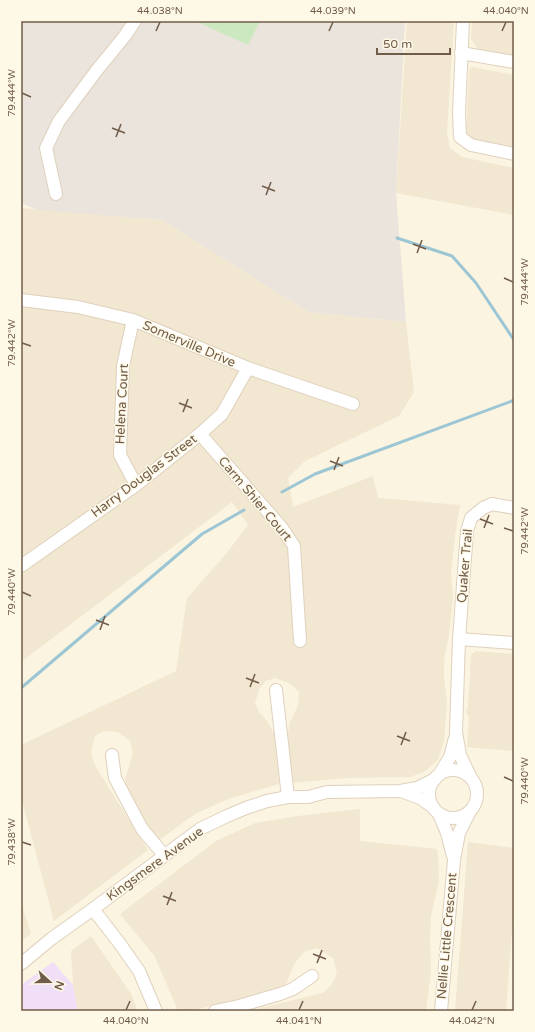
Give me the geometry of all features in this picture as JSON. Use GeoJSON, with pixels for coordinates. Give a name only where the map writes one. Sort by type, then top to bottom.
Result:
{"type":"FeatureCollection","features":[{"type":"Feature","properties":{"kind":"street"},"geometry":{"type":"LineString","coordinates":[[56,194],[46,148],[59,121],[135,21]]}},
{"type":"Feature","properties":{"kind":"street"},"geometry":{"type":"LineString","coordinates":[[463,21],[459,114],[460,138],[471,145],[514,154]]}},
{"type":"Feature","properties":{"kind":"street"},"geometry":{"type":"LineString","coordinates":[[461,53],[514,62]]}},
{"type":"Feature","properties":{"kind":"street","name":"Somerville Drive"},"geometry":{"type":"LineString","coordinates":[[21,300],[78,307],[133,320],[248,368],[353,404]]}},
{"type":"Feature","properties":{"kind":"street","name":"Helena Court"},"geometry":{"type":"LineString","coordinates":[[133,320],[122,366],[120,455],[136,485]]}},
{"type":"Feature","properties":{"kind":"street","name":"Harry Douglas Street"},"geometry":{"type":"LineString","coordinates":[[21,566],[136,485],[200,434],[222,414],[248,368]]}},
{"type":"Feature","properties":{"kind":"street","name":"Carm Shier Court"},"geometry":{"type":"LineString","coordinates":[[200,434],[282,528],[294,546],[300,642]]}},
{"type":"Feature","properties":{"kind":"street","name":"Quaker Trail"},"geometry":{"type":"LineString","coordinates":[[437,777],[450,757],[456,732],[459,639],[468,531],[471,518],[492,504],[514,508]]}},
{"type":"Feature","properties":{"kind":"street"},"geometry":{"type":"LineString","coordinates":[[459,639],[514,643]]}},
{"type":"Feature","properties":{"kind":"street"},"geometry":{"type":"LineString","coordinates":[[276,690],[288,797]]}},
{"type":"Feature","properties":{"kind":"street","name":"Quaker Trail"},"geometry":{"type":"LineString","coordinates":[[456,732],[460,755],[470,776]]}},
{"type":"Feature","properties":{"kind":"street"},"geometry":{"type":"LineString","coordinates":[[112,755],[115,778],[142,828],[164,855]]}},
{"type":"Feature","properties":{"kind":"street"},"geometry":{"type":"LineString","coordinates":[[455,770],[470,776],[476,786],[477,795],[475,804],[470,811],[465,815],[456,818],[448,817],[436,810],[431,802],[429,794],[430,787],[437,777],[447,771],[455,770]]}},
{"type":"Feature","properties":{"kind":"street","name":"Kingsmere Avenue"},"geometry":{"type":"LineString","coordinates":[[21,964],[51,939],[200,828],[246,808],[267,801],[288,797],[308,797],[327,792],[400,791],[417,788],[437,777]]}},
{"type":"Feature","properties":{"kind":"street","name":"Kingsmere Avenue"},"geometry":{"type":"LineString","coordinates":[[400,791],[420,798],[436,810]]}},
{"type":"Feature","properties":{"kind":"street","name":"Nellie Little Crescent"},"geometry":{"type":"LineString","coordinates":[[436,810],[447,833],[454,860]]}},
{"type":"Feature","properties":{"kind":"street","name":"Nellie Little Crescent"},"geometry":{"type":"LineString","coordinates":[[440,1011],[454,860],[459,833],[470,811]]}},
{"type":"Feature","properties":{"kind":"street"},"geometry":{"type":"LineString","coordinates":[[93,909],[139,972],[156,1011]]}},
{"type":"Feature","properties":{"kind":"street"},"geometry":{"type":"LineString","coordinates":[[215,1011],[239,1006],[280,994],[293,989],[312,976]]}},
{"type":"Feature","properties":{"kind":"shaded area"},"geometry":{"type":"Polygon","coordinates":[[[21,21],[405,21],[396,193],[406,322],[308,312],[162,220],[37,210],[21,203],[21,21]]]}},
{"type":"Feature","properties":{"kind":"shaded area"},"geometry":{"type":"Polygon","coordinates":[[[407,21],[454,21],[447,132],[450,148],[462,157],[514,168],[514,215],[396,193],[407,21]]]}},
{"type":"Feature","properties":{"kind":"shaded area"},"geometry":{"type":"Polygon","coordinates":[[[472,21],[514,21],[514,57],[479,51],[471,39],[472,21]]]}},
{"type":"Feature","properties":{"kind":"shaded area"},"geometry":{"type":"Polygon","coordinates":[[[472,67],[514,75],[514,149],[472,141],[466,134],[469,70],[472,67]]]}},
{"type":"Feature","properties":{"kind":"shaded area"},"geometry":{"type":"Polygon","coordinates":[[[21,208],[162,220],[308,312],[406,322],[414,392],[399,416],[305,461],[288,478],[293,507],[373,476],[378,498],[460,505],[451,573],[453,598],[449,635],[444,660],[444,678],[447,702],[444,741],[438,760],[424,772],[410,777],[346,778],[292,783],[288,735],[289,725],[298,705],[299,692],[289,683],[275,678],[266,681],[259,689],[255,703],[259,712],[267,721],[275,735],[279,784],[228,799],[195,814],[158,841],[127,791],[125,779],[133,754],[130,741],[118,732],[103,731],[95,736],[91,751],[94,764],[148,850],[54,921],[21,797],[21,745],[176,671],[187,598],[226,554],[248,525],[232,502],[21,662],[21,208]]]}},
{"type":"Feature","properties":{"kind":"shaded area"},"geometry":{"type":"Polygon","coordinates":[[[476,651],[514,654],[514,751],[467,747],[469,717],[466,712],[468,707],[471,655],[476,651]]]}},
{"type":"Feature","properties":{"kind":"shaded area"},"geometry":{"type":"Polygon","coordinates":[[[360,809],[360,841],[437,849],[439,881],[431,917],[431,971],[426,1011],[249,1011],[322,993],[331,986],[337,973],[333,958],[317,948],[304,952],[294,964],[286,984],[268,992],[190,1011],[178,1011],[155,957],[120,914],[216,841],[255,823],[298,816],[360,809]]]}},
{"type":"Feature","properties":{"kind":"shaded area"},"geometry":{"type":"Polygon","coordinates":[[[468,842],[514,848],[514,904],[506,1011],[455,1011],[468,842]]]}},
{"type":"Feature","properties":{"kind":"shaded area"},"geometry":{"type":"Polygon","coordinates":[[[21,903],[31,934],[21,941],[21,903]]]}},
{"type":"Feature","properties":{"kind":"shaded area"},"geometry":{"type":"Polygon","coordinates":[[[91,936],[131,994],[138,1011],[78,1011],[73,985],[71,951],[91,936]]]}},
{"type":"Feature","properties":{"kind":"shaded area"},"geometry":{"type":"Polygon","coordinates":[[[53,962],[73,985],[78,1011],[21,1011],[21,985],[53,962]]]}},
{"type":"Feature","properties":{"kind":"green space"},"geometry":{"type":"Polygon","coordinates":[[[195,21],[260,21],[248,45],[195,21]]]}},
{"type":"Feature","properties":{"kind":"waterway"},"geometry":{"type":"LineString","coordinates":[[397,238],[452,256],[476,283],[514,340]]}},
{"type":"Feature","properties":{"kind":"waterway"},"geometry":{"type":"LineString","coordinates":[[282,492],[315,474],[514,399]]}},
{"type":"Feature","properties":{"kind":"waterway"},"geometry":{"type":"LineString","coordinates":[[21,688],[202,534],[244,510]]}}]}
